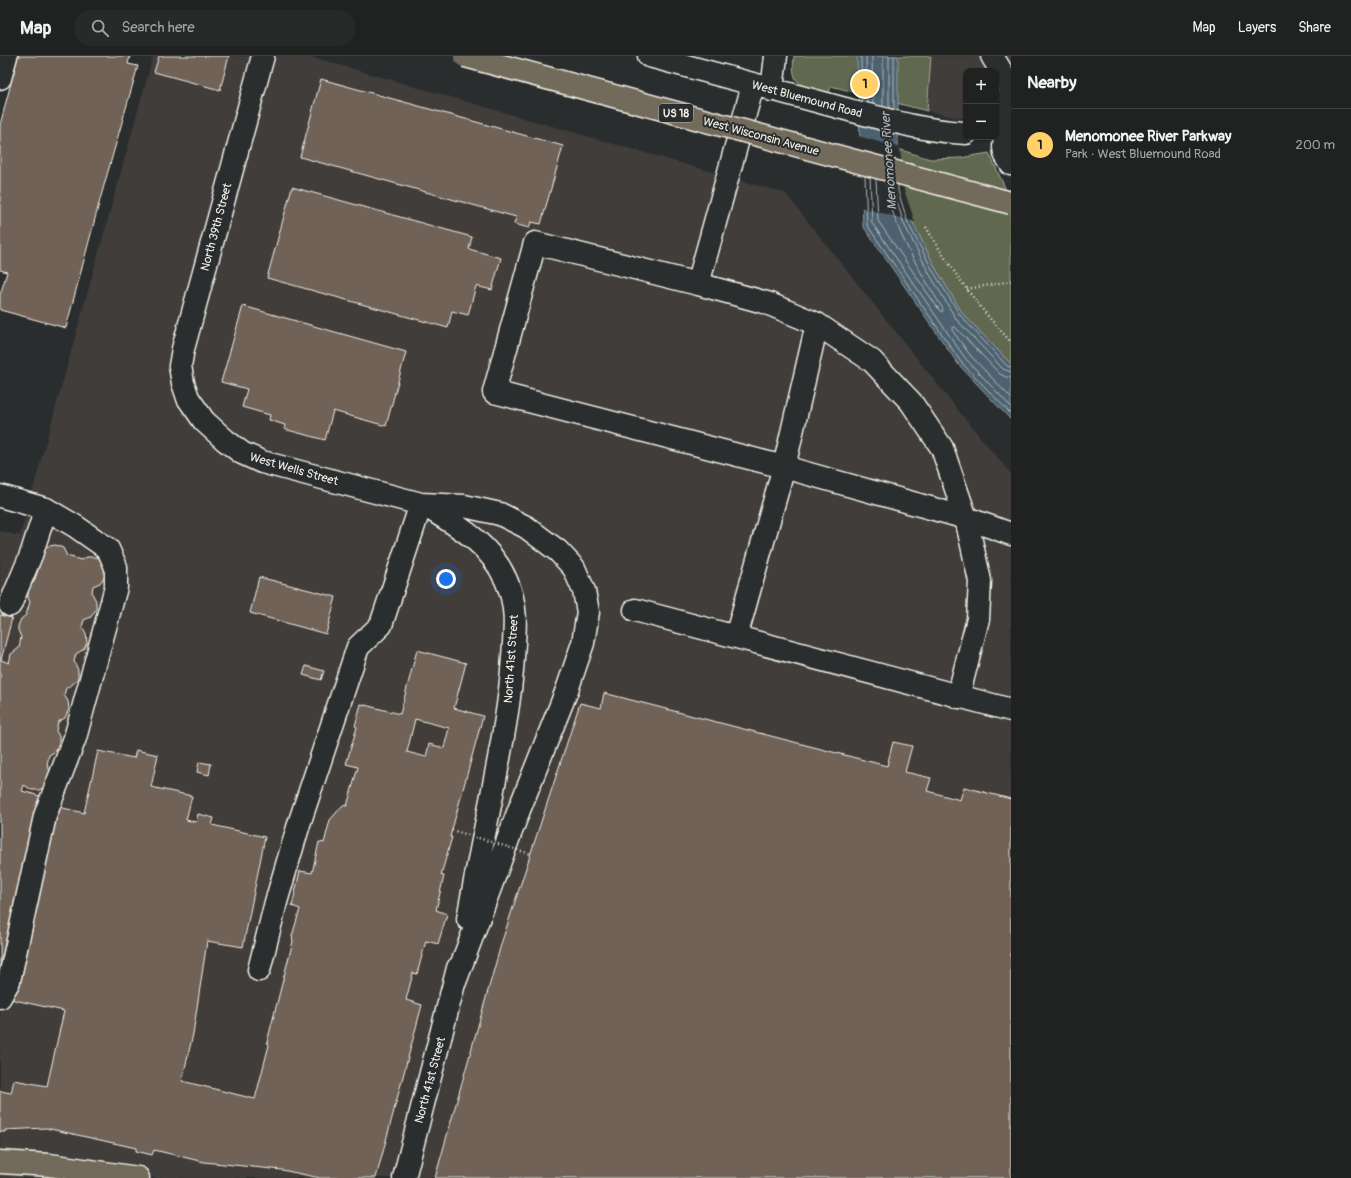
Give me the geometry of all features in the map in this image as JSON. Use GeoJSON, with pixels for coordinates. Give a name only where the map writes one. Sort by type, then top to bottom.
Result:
{"type":"FeatureCollection","features":[{"type":"Feature","properties":{"kind":"main road","name":"West Wisconsin Avenue"},"geometry":{"type":"LineString","coordinates":[[465,56],[1011,203]]}},
{"type":"Feature","properties":{"kind":"main road"},"geometry":{"type":"LineString","coordinates":[[0,1162],[49,1172],[138,1178]]}},
{"type":"Feature","properties":{"kind":"street"},"geometry":{"type":"LineString","coordinates":[[0,78],[6,56]]}},
{"type":"Feature","properties":{"kind":"street","name":"North 39th Street"},"geometry":{"type":"LineString","coordinates":[[188,398],[182,383],[180,366],[183,349],[263,56]]}},
{"type":"Feature","properties":{"kind":"street","name":"West Bluemound Road"},"geometry":{"type":"LineString","coordinates":[[649,56],[918,128],[963,133]]}},
{"type":"Feature","properties":{"kind":"street"},"geometry":{"type":"LineString","coordinates":[[698,284],[763,87],[776,56]]}},
{"type":"Feature","properties":{"kind":"street"},"geometry":{"type":"LineString","coordinates":[[992,56],[1010,84],[1004,147],[1005,154],[1011,164]]}},
{"type":"Feature","properties":{"kind":"street"},"geometry":{"type":"LineString","coordinates":[[958,697],[978,619],[980,581],[966,518],[942,448],[911,402],[872,361],[817,324],[768,303],[698,284],[535,244],[494,392],[784,467],[966,518],[1011,534]]}},
{"type":"Feature","properties":{"kind":"street"},"geometry":{"type":"LineString","coordinates":[[736,637],[784,467],[817,324]]}},
{"type":"Feature","properties":{"kind":"street","name":"West Wells Street"},"geometry":{"type":"LineString","coordinates":[[188,398],[204,421],[242,453],[262,462],[421,504]]}},
{"type":"Feature","properties":{"kind":"street"},"geometry":{"type":"LineString","coordinates":[[0,496],[46,509],[75,526],[108,549],[116,567],[116,587],[75,738],[49,804],[9,981],[0,997]]}},
{"type":"Feature","properties":{"kind":"street"},"geometry":{"type":"LineString","coordinates":[[259,970],[276,902],[299,824],[358,646],[381,625],[421,504]]}},
{"type":"Feature","properties":{"kind":"street","name":"North 41st Street"},"geometry":{"type":"LineString","coordinates":[[421,504],[464,506],[500,514],[526,527],[558,551],[574,568],[584,591],[588,612],[584,643],[572,677],[519,810],[455,982]]}},
{"type":"Feature","properties":{"kind":"street","name":"North 41st Street"},"geometry":{"type":"LineString","coordinates":[[404,1178],[455,982],[506,725],[512,677],[516,623],[514,598],[506,579],[482,545],[464,530],[421,504]]}},
{"type":"Feature","properties":{"kind":"street"},"geometry":{"type":"LineString","coordinates":[[10,604],[31,555],[46,509]]}},
{"type":"Feature","properties":{"kind":"street"},"geometry":{"type":"LineString","coordinates":[[635,610],[1011,710]]}},
{"type":"Feature","properties":{"kind":"path"},"geometry":{"type":"LineString","coordinates":[[926,227],[943,256],[967,289],[994,324],[1011,342]]}},
{"type":"Feature","properties":{"kind":"path"},"geometry":{"type":"LineString","coordinates":[[967,289],[1011,281]]}},
{"type":"Feature","properties":{"kind":"path"},"geometry":{"type":"LineString","coordinates":[[452,830],[531,854]]}},
{"type":"Feature","properties":{"kind":"shaded area"},"geometry":{"type":"Polygon","coordinates":[[[153,56],[308,56],[785,193],[962,415],[1011,474],[1011,1178],[0,1178],[0,531],[20,536],[153,56]]]}},
{"type":"Feature","properties":{"kind":"shaded area"},"geometry":{"type":"Polygon","coordinates":[[[931,56],[1011,56],[1011,120],[999,120],[999,68],[963,68],[963,118],[927,111],[931,56]]]}},
{"type":"Feature","properties":{"kind":"green space"},"geometry":{"type":"Polygon","coordinates":[[[794,56],[931,56],[927,111],[831,86],[829,93],[805,87],[796,80],[793,66],[794,56]]]}},
{"type":"Feature","properties":{"kind":"green space"},"geometry":{"type":"Polygon","coordinates":[[[898,149],[930,159],[960,158],[989,153],[1006,190],[1011,190],[1011,364],[963,314],[936,269],[912,221],[902,190],[898,149]]]}},
{"type":"Feature","properties":{"kind":"water","name":"Menomonee River"},"geometry":{"type":"Polygon","coordinates":[[[857,56],[898,56],[898,149],[902,190],[912,221],[936,269],[963,314],[1011,364],[1011,420],[958,364],[863,226],[857,56]]]}},
{"type":"Feature","properties":{"kind":"pier"},"geometry":{"type":"Polygon","coordinates":[[[858,136],[900,148],[904,190],[915,222],[860,207],[858,136]]]}},
{"type":"Feature","properties":{"kind":"building"},"geometry":{"type":"Polygon","coordinates":[[[18,56],[130,56],[128,64],[138,66],[101,196],[66,328],[0,310],[0,295],[7,272],[0,270],[0,125],[18,56]]]}},
{"type":"Feature","properties":{"kind":"building"},"geometry":{"type":"Polygon","coordinates":[[[159,56],[229,56],[220,90],[154,72],[159,56]]]}},
{"type":"Feature","properties":{"kind":"building"},"geometry":{"type":"Polygon","coordinates":[[[321,79],[563,146],[541,224],[531,222],[529,228],[514,224],[516,217],[300,157],[321,79]]]}},
{"type":"Feature","properties":{"kind":"building"},"geometry":{"type":"Polygon","coordinates":[[[292,187],[472,237],[469,249],[501,258],[492,290],[476,286],[468,315],[452,311],[448,328],[267,278],[292,187]]]}},
{"type":"Feature","properties":{"kind":"building"},"geometry":{"type":"Polygon","coordinates":[[[243,306],[406,352],[386,426],[333,411],[325,440],[284,429],[285,425],[269,420],[270,415],[242,407],[247,389],[221,382],[243,306]]]}},
{"type":"Feature","properties":{"kind":"building"},"geometry":{"type":"Polygon","coordinates":[[[56,545],[63,548],[67,556],[81,560],[87,557],[97,557],[103,562],[106,568],[105,576],[100,583],[93,586],[92,593],[96,601],[96,609],[91,617],[84,620],[82,627],[86,633],[87,643],[84,649],[76,654],[74,661],[78,670],[78,678],[73,684],[66,688],[64,695],[68,701],[69,709],[65,718],[58,722],[56,731],[59,736],[59,743],[56,751],[49,755],[47,765],[50,771],[45,787],[39,790],[32,790],[24,785],[22,791],[40,796],[38,802],[84,813],[98,751],[134,758],[136,750],[158,755],[151,787],[192,796],[186,820],[196,822],[198,814],[214,818],[212,825],[265,837],[243,947],[207,941],[193,1034],[182,1081],[255,1099],[269,1045],[267,1042],[293,941],[292,936],[300,909],[292,906],[300,871],[312,873],[319,842],[324,843],[330,820],[343,805],[347,806],[358,767],[346,764],[357,727],[355,726],[361,704],[400,714],[417,650],[466,663],[454,708],[483,716],[441,875],[444,876],[436,910],[447,914],[438,944],[426,941],[417,974],[413,973],[406,1000],[422,1005],[376,1178],[320,1178],[282,1170],[204,1162],[154,1150],[152,1155],[136,1151],[136,1148],[46,1128],[5,1130],[5,1132],[0,1132],[0,1091],[11,1093],[14,1080],[47,1086],[64,1011],[10,999],[0,980],[0,615],[12,618],[1,660],[9,663],[11,654],[19,648],[21,637],[18,626],[21,619],[26,615],[30,602],[28,598],[28,591],[34,582],[39,567],[38,557],[42,549],[56,545]],[[415,719],[407,752],[426,757],[429,744],[444,748],[449,728],[415,719]]]}},
{"type":"Feature","properties":{"kind":"building"},"geometry":{"type":"Polygon","coordinates":[[[259,577],[336,597],[326,634],[250,613],[259,577]]]}},
{"type":"Feature","properties":{"kind":"building"},"geometry":{"type":"Polygon","coordinates":[[[306,666],[324,671],[321,680],[303,675],[306,666]]]}},
{"type":"Feature","properties":{"kind":"building"},"geometry":{"type":"Polygon","coordinates":[[[604,693],[887,766],[893,742],[912,746],[905,772],[931,778],[927,791],[960,800],[964,787],[1011,799],[1011,1178],[435,1178],[502,941],[580,703],[601,708],[604,693]]]}},
{"type":"Feature","properties":{"kind":"building"},"geometry":{"type":"Polygon","coordinates":[[[199,762],[211,764],[209,775],[197,772],[199,762]]]}},
{"type":"Feature","properties":{"kind":"place","name":"Menomonee River Parkway"},"geometry":{"type":"Point","coordinates":[865,84]}}]}
